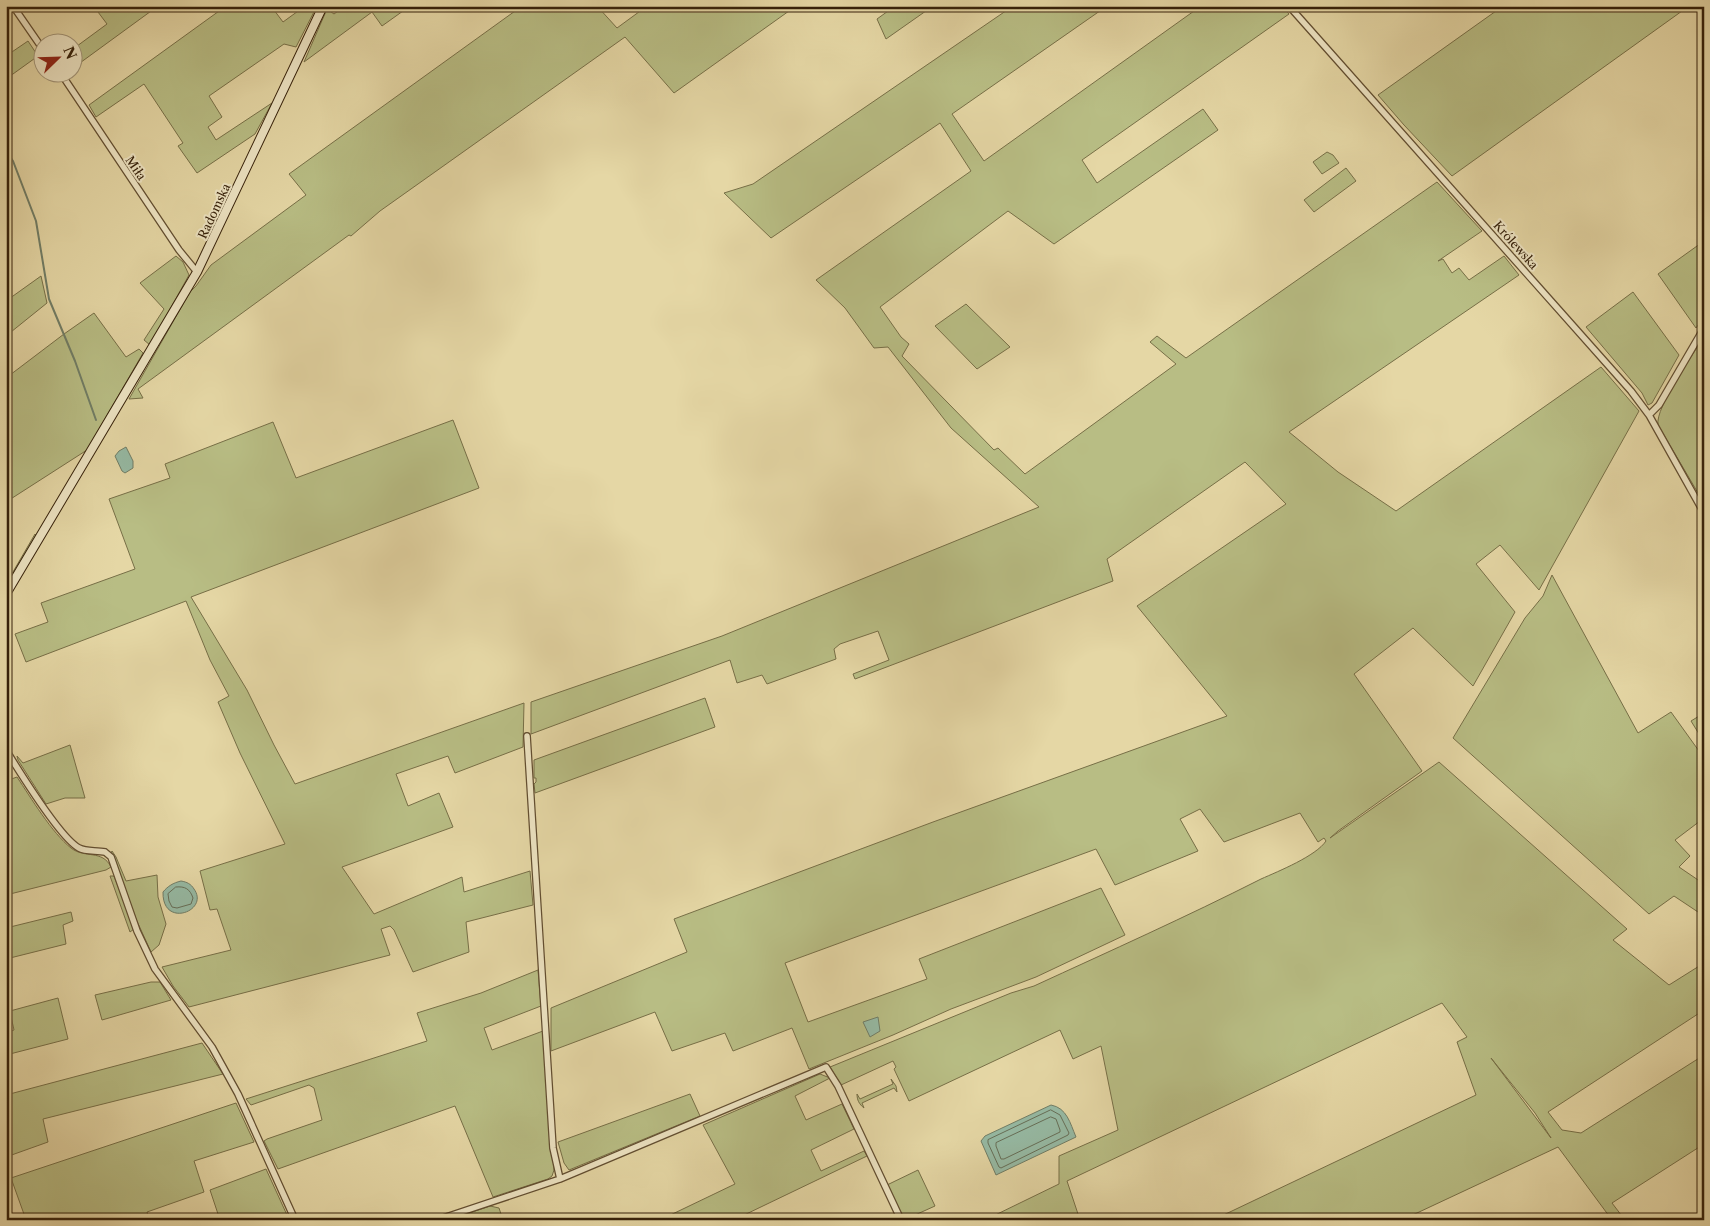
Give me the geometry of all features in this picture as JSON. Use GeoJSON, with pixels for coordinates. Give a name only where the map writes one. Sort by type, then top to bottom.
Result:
{"type":"FeatureCollection","features":[{"type":"Feature","properties":{"kind":"street"},"geometry":{"type":"LineString","coordinates":[[13,6],[32,34]]}},
{"type":"Feature","properties":{"kind":"street","name":"Radomska"},"geometry":{"type":"LineString","coordinates":[[6,594],[197,272],[323,6]]}},
{"type":"Feature","properties":{"kind":"street","name":"Królewska"},"geometry":{"type":"LineString","coordinates":[[1289,6],[1631,391],[1649,415],[1704,513]]}},
{"type":"Feature","properties":{"kind":"street","name":"Miła"},"geometry":{"type":"LineString","coordinates":[[67,82],[179,250],[197,272]]}},
{"type":"Feature","properties":{"kind":"street"},"geometry":{"type":"LineString","coordinates":[[1649,415],[1658,405],[1704,328]]}},
{"type":"Feature","properties":{"kind":"street"},"geometry":{"type":"LineString","coordinates":[[528,736],[553,1148],[560,1179]]}},
{"type":"Feature","properties":{"kind":"street"},"geometry":{"type":"LineString","coordinates":[[6,750],[56,824],[73,844],[82,850],[105,852],[111,857],[137,931],[155,969],[212,1047],[238,1094],[296,1220]]}},
{"type":"Feature","properties":{"kind":"street"},"geometry":{"type":"LineString","coordinates":[[438,1220],[560,1179],[826,1067],[838,1086],[901,1220]]}},
{"type":"Feature","properties":{"kind":"green space"},"geometry":{"type":"Polygon","coordinates":[[[106,6],[158,6],[82,61],[82,42],[107,24],[98,12],[106,6]]]}},
{"type":"Feature","properties":{"kind":"green space"},"geometry":{"type":"Polygon","coordinates":[[[226,6],[271,6],[283,22],[305,6],[317,6],[296,47],[284,44],[209,96],[222,117],[208,127],[216,140],[272,103],[255,134],[197,173],[178,146],[183,143],[144,84],[96,117],[89,105],[226,6]]]}},
{"type":"Feature","properties":{"kind":"green space"},"geometry":{"type":"Polygon","coordinates":[[[345,6],[410,6],[382,26],[372,12],[304,62],[327,9],[334,14],[345,6]]]}},
{"type":"Feature","properties":{"kind":"green space"},"geometry":{"type":"Polygon","coordinates":[[[522,6],[597,6],[617,28],[647,6],[796,6],[674,93],[625,37],[380,211],[351,236],[349,235],[138,389],[143,398],[129,399],[190,292],[211,265],[306,195],[289,174],[522,6]]]}},
{"type":"Feature","properties":{"kind":"green space"},"geometry":{"type":"Polygon","coordinates":[[[895,6],[933,6],[886,39],[877,19],[895,6]]]}},
{"type":"Feature","properties":{"kind":"green space"},"geometry":{"type":"Polygon","coordinates":[[[1013,6],[1107,6],[952,114],[984,161],[1201,6],[1282,6],[1289,14],[1082,160],[1097,183],[1203,109],[1218,130],[1054,244],[1008,211],[880,307],[901,337],[909,344],[902,356],[994,450],[998,448],[1025,474],[1176,364],[1150,342],[1157,336],[1186,358],[1437,182],[1482,231],[1438,261],[1443,259],[1452,273],[1459,268],[1469,280],[1504,256],[1519,275],[1289,432],[1338,472],[1396,511],[1601,367],[1639,411],[1539,590],[1500,545],[1476,564],[1515,612],[1473,686],[1413,628],[1354,674],[1422,771],[1330,838],[1439,762],[1627,929],[1613,940],[1669,985],[1704,963],[1704,1010],[1548,1112],[1562,1130],[1581,1133],[1704,1055],[1704,1144],[1612,1203],[1625,1220],[1612,1220],[1558,1147],[1402,1220],[1213,1220],[1476,1095],[1457,1042],[1467,1037],[1442,1003],[1067,1181],[1080,1220],[985,1220],[1059,1184],[1059,1156],[1118,1130],[1101,1046],[1073,1059],[1060,1030],[909,1101],[894,1069],[896,1067],[893,1061],[841,1085],[830,1067],[1011,993],[1034,986],[1296,863],[1321,847],[1326,841],[1324,838],[1318,842],[1300,813],[1224,842],[1200,809],[1180,819],[1198,851],[1115,885],[1096,849],[785,963],[808,1022],[927,979],[919,959],[1101,888],[1125,935],[1036,977],[951,1009],[809,1069],[792,1028],[733,1051],[725,1033],[672,1051],[655,1012],[551,1051],[551,1008],[687,952],[674,919],[933,822],[1227,716],[1137,606],[1286,504],[1245,462],[1107,559],[1113,581],[855,679],[853,674],[889,660],[878,631],[840,644],[834,649],[836,659],[767,684],[762,675],[737,683],[730,660],[531,734],[531,702],[722,636],[1039,507],[951,428],[888,347],[874,348],[845,308],[816,280],[971,171],[940,123],[771,238],[724,193],[753,184],[1013,6]],[[1491,1058],[1551,1138],[1535,1113],[1491,1058]]]}},
{"type":"Feature","properties":{"kind":"green space"},"geometry":{"type":"Polygon","coordinates":[[[1503,6],[1689,6],[1452,176],[1378,95],[1503,6]]]}},
{"type":"Feature","properties":{"kind":"green space"},"geometry":{"type":"Polygon","coordinates":[[[28,41],[32,47],[32,60],[6,79],[6,56],[28,41]]]}},
{"type":"Feature","properties":{"kind":"green space"},"geometry":{"type":"Polygon","coordinates":[[[1327,152],[1333,155],[1339,163],[1322,174],[1313,162],[1327,152]]]}},
{"type":"Feature","properties":{"kind":"green space"},"geometry":{"type":"Polygon","coordinates":[[[1346,168],[1356,181],[1314,212],[1304,200],[1346,168]]]}},
{"type":"Feature","properties":{"kind":"green space"},"geometry":{"type":"Polygon","coordinates":[[[1704,241],[1704,317],[1696,328],[1658,274],[1704,241]]]}},
{"type":"Feature","properties":{"kind":"green space"},"geometry":{"type":"Polygon","coordinates":[[[176,256],[183,262],[189,275],[150,345],[144,340],[164,309],[140,283],[176,256]]]}},
{"type":"Feature","properties":{"kind":"green space"},"geometry":{"type":"Polygon","coordinates":[[[41,276],[47,303],[6,336],[6,301],[41,276]]]}},
{"type":"Feature","properties":{"kind":"green space"},"geometry":{"type":"Polygon","coordinates":[[[1633,292],[1679,355],[1652,403],[1648,405],[1642,393],[1586,327],[1633,292]]]}},
{"type":"Feature","properties":{"kind":"green space"},"geometry":{"type":"Polygon","coordinates":[[[966,304],[1010,347],[977,369],[935,326],[966,304]]]}},
{"type":"Feature","properties":{"kind":"green space"},"geometry":{"type":"Polygon","coordinates":[[[94,313],[126,357],[139,349],[143,353],[87,450],[6,502],[6,378],[94,313]]]}},
{"type":"Feature","properties":{"kind":"green space"},"geometry":{"type":"Polygon","coordinates":[[[1704,336],[1704,490],[1698,493],[1658,425],[1659,417],[1669,394],[1704,336]]]}},
{"type":"Feature","properties":{"kind":"green space"},"geometry":{"type":"Polygon","coordinates":[[[453,420],[479,488],[191,597],[247,690],[295,784],[524,703],[523,747],[455,773],[448,756],[396,774],[408,806],[439,793],[453,827],[342,867],[374,914],[462,877],[464,892],[530,871],[533,905],[466,922],[469,952],[413,972],[394,930],[390,926],[381,929],[390,955],[189,1007],[173,986],[162,967],[231,950],[217,909],[210,910],[200,871],[285,844],[240,753],[218,702],[229,696],[210,660],[186,601],[26,662],[15,634],[48,622],[41,603],[135,569],[109,499],[170,478],[165,464],[273,422],[296,478],[453,420]]]}},
{"type":"Feature","properties":{"kind":"green space"},"geometry":{"type":"Polygon","coordinates":[[[35,534],[37,537],[6,588],[6,584],[35,534]]]}},
{"type":"Feature","properties":{"kind":"green space"},"geometry":{"type":"Polygon","coordinates":[[[1552,575],[1638,733],[1671,712],[1704,758],[1704,818],[1675,840],[1690,856],[1679,867],[1704,884],[1704,916],[1674,896],[1649,914],[1453,738],[1525,618],[1543,596],[1552,575]]]}},
{"type":"Feature","properties":{"kind":"green space"},"geometry":{"type":"Polygon","coordinates":[[[705,698],[715,727],[535,793],[534,760],[705,698]]]}},
{"type":"Feature","properties":{"kind":"green space"},"geometry":{"type":"Polygon","coordinates":[[[1704,713],[1704,742],[1691,721],[1704,713]]]}},
{"type":"Feature","properties":{"kind":"green space"},"geometry":{"type":"Polygon","coordinates":[[[70,745],[85,798],[65,798],[46,804],[17,756],[23,763],[70,745]]]}},
{"type":"Feature","properties":{"kind":"green space"},"geometry":{"type":"Polygon","coordinates":[[[17,777],[42,815],[64,842],[76,851],[103,858],[111,867],[106,870],[6,895],[6,781],[17,777]]]}},
{"type":"Feature","properties":{"kind":"green space"},"geometry":{"type":"Polygon","coordinates":[[[112,851],[126,881],[157,875],[158,897],[166,924],[159,945],[151,952],[136,919],[111,853],[112,851]]]}},
{"type":"Feature","properties":{"kind":"green space"},"geometry":{"type":"Polygon","coordinates":[[[110,876],[114,876],[134,929],[130,932],[110,876]]]}},
{"type":"Feature","properties":{"kind":"green space"},"geometry":{"type":"Polygon","coordinates":[[[71,912],[73,921],[63,925],[66,944],[6,959],[6,928],[71,912]]]}},
{"type":"Feature","properties":{"kind":"green space"},"geometry":{"type":"Polygon","coordinates":[[[538,970],[541,1006],[484,1028],[492,1050],[543,1031],[554,1170],[552,1176],[493,1197],[455,1106],[278,1169],[264,1141],[322,1120],[314,1088],[309,1085],[251,1105],[246,1099],[427,1041],[417,1013],[481,993],[538,970]]]}},
{"type":"Feature","properties":{"kind":"green space"},"geometry":{"type":"Polygon","coordinates":[[[151,982],[160,982],[171,1000],[102,1020],[95,995],[151,982]]]}},
{"type":"Feature","properties":{"kind":"green space"},"geometry":{"type":"Polygon","coordinates":[[[6,997],[10,1011],[58,998],[68,1039],[6,1055],[6,1033],[14,1030],[10,1012],[6,1012],[6,997]]]}},
{"type":"Feature","properties":{"kind":"green space"},"geometry":{"type":"Polygon","coordinates":[[[202,1043],[223,1074],[43,1119],[48,1142],[6,1157],[6,1095],[202,1043]]]}},
{"type":"Feature","properties":{"kind":"green space"},"geometry":{"type":"Polygon","coordinates":[[[820,1074],[830,1078],[795,1096],[806,1120],[842,1104],[854,1129],[811,1150],[821,1171],[864,1151],[867,1156],[740,1217],[740,1220],[660,1220],[735,1184],[703,1125],[820,1074]]]}},
{"type":"Feature","properties":{"kind":"green space"},"geometry":{"type":"Polygon","coordinates":[[[891,1079],[896,1086],[897,1092],[894,1088],[862,1103],[864,1108],[861,1105],[857,1094],[860,1099],[893,1084],[891,1079]]]}},
{"type":"Feature","properties":{"kind":"green space"},"geometry":{"type":"Polygon","coordinates":[[[690,1094],[700,1116],[569,1170],[564,1163],[558,1142],[690,1094]]]}},
{"type":"Feature","properties":{"kind":"green space"},"geometry":{"type":"Polygon","coordinates":[[[236,1103],[254,1142],[194,1161],[204,1192],[147,1212],[149,1220],[31,1220],[29,1216],[25,1217],[11,1178],[236,1103]]]}},
{"type":"Feature","properties":{"kind":"green space"},"geometry":{"type":"Polygon","coordinates":[[[266,1169],[287,1215],[272,1220],[220,1220],[210,1190],[266,1169]]]}},
{"type":"Feature","properties":{"kind":"green space"},"geometry":{"type":"Polygon","coordinates":[[[918,1170],[935,1206],[904,1220],[887,1185],[918,1170]]]}},
{"type":"Feature","properties":{"kind":"green space"},"geometry":{"type":"Polygon","coordinates":[[[490,1206],[499,1208],[503,1220],[448,1220],[490,1206]]]}},
{"type":"Feature","properties":{"kind":"water"},"geometry":{"type":"Polygon","coordinates":[[[126,447],[133,461],[133,468],[125,473],[122,471],[115,456],[126,447]]]}},
{"type":"Feature","properties":{"kind":"water"},"geometry":{"type":"Polygon","coordinates":[[[181,881],[192,886],[197,897],[196,904],[191,909],[184,913],[177,913],[170,910],[165,903],[163,892],[171,885],[181,881]]]}},
{"type":"Feature","properties":{"kind":"water"},"geometry":{"type":"Polygon","coordinates":[[[878,1017],[880,1031],[870,1037],[863,1022],[878,1017]]]}},
{"type":"Feature","properties":{"kind":"water"},"geometry":{"type":"Polygon","coordinates":[[[1051,1105],[1061,1109],[1070,1122],[1076,1137],[996,1175],[981,1141],[985,1136],[1051,1105]]]}},
{"type":"Feature","properties":{"kind":"waterway"},"geometry":{"type":"LineString","coordinates":[[6,151],[13,161],[36,221],[49,299],[75,361],[96,420]]}}]}
